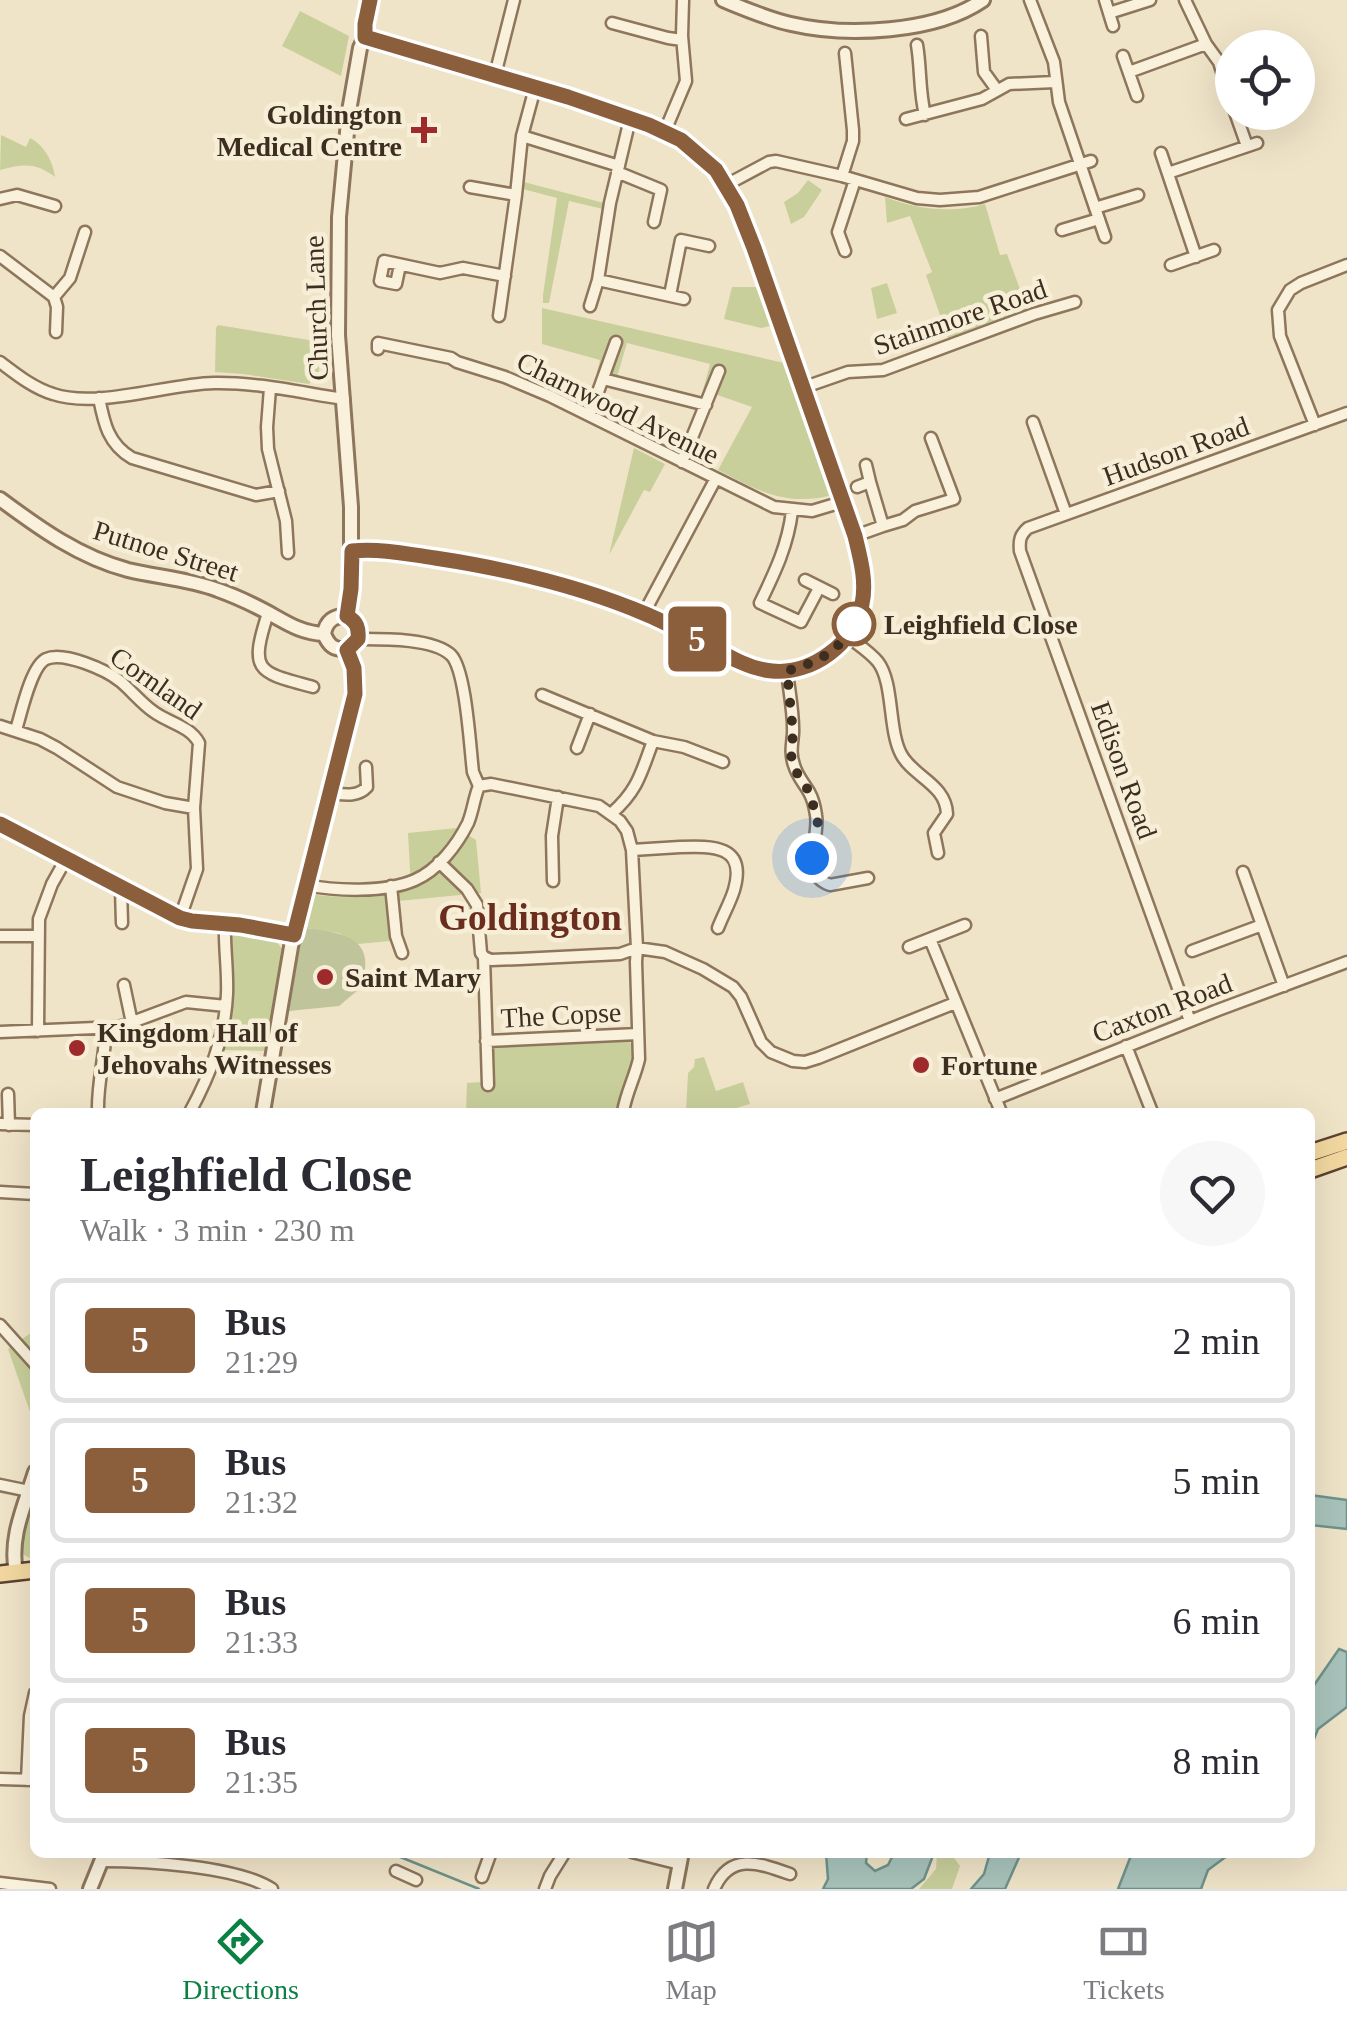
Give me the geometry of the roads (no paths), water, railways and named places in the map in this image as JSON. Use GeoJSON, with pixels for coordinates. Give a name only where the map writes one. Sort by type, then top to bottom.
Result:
{"type":"FeatureCollection","features":[{"type":"Feature","properties":{"kind":"main road"},"geometry":{"type":"LineString","coordinates":[[1315,1151],[1347,1140]]}},
{"type":"Feature","properties":{"kind":"main road"},"geometry":{"type":"LineString","coordinates":[[1315,1168],[1347,1157]]}},
{"type":"Feature","properties":{"kind":"street","name":"Church Lane"},"geometry":{"type":"LineString","coordinates":[[347,616],[352,551],[338,335],[338,217],[349,111],[370,0]]}},
{"type":"Feature","properties":{"kind":"street"},"geometry":{"type":"LineString","coordinates":[[495,75],[514,0]]}},
{"type":"Feature","properties":{"kind":"street"},"geometry":{"type":"LineString","coordinates":[[665,131],[686,81],[683,0]]}},
{"type":"Feature","properties":{"kind":"street"},"geometry":{"type":"LineString","coordinates":[[724,0],[791,24],[838,30],[921,24],[983,0]]}},
{"type":"Feature","properties":{"kind":"street"},"geometry":{"type":"LineString","coordinates":[[1030,0],[1054,62],[1059,102],[1086,163],[1102,224]]}},
{"type":"Feature","properties":{"kind":"street"},"geometry":{"type":"LineString","coordinates":[[1105,0],[1113,26]]}},
{"type":"Feature","properties":{"kind":"street"},"geometry":{"type":"LineString","coordinates":[[1109,13],[1150,0]]}},
{"type":"Feature","properties":{"kind":"street"},"geometry":{"type":"LineString","coordinates":[[1186,0],[1215,56]]}},
{"type":"Feature","properties":{"kind":"street"},"geometry":{"type":"LineString","coordinates":[[612,24],[682,40]]}},
{"type":"Feature","properties":{"kind":"street"},"geometry":{"type":"LineString","coordinates":[[981,36],[984,72],[997,90]]}},
{"type":"Feature","properties":{"kind":"street"},"geometry":{"type":"LineString","coordinates":[[352,551],[498,569],[558,584],[644,613],[758,669],[787,671],[822,659],[848,636],[862,608],[862,573],[855,536],[754,248],[737,205],[716,170],[665,131],[365,37]]}},
{"type":"Feature","properties":{"kind":"street"},"geometry":{"type":"LineString","coordinates":[[1129,72],[1206,44]]}},
{"type":"Feature","properties":{"kind":"street"},"geometry":{"type":"LineString","coordinates":[[842,176],[853,141],[844,50]]}},
{"type":"Feature","properties":{"kind":"street"},"geometry":{"type":"LineString","coordinates":[[916,52],[925,114]]}},
{"type":"Feature","properties":{"kind":"street"},"geometry":{"type":"LineString","coordinates":[[1124,56],[1136,96]]}},
{"type":"Feature","properties":{"kind":"street"},"geometry":{"type":"LineString","coordinates":[[906,120],[969,104],[1009,84],[1055,82]]}},
{"type":"Feature","properties":{"kind":"street"},"geometry":{"type":"LineString","coordinates":[[500,316],[522,136],[534,88]]}},
{"type":"Feature","properties":{"kind":"street"},"geometry":{"type":"LineString","coordinates":[[590,306],[630,118]]}},
{"type":"Feature","properties":{"kind":"street"},"geometry":{"type":"LineString","coordinates":[[1168,173],[1252,145],[1245,130]]}},
{"type":"Feature","properties":{"kind":"street"},"geometry":{"type":"LineString","coordinates":[[522,136],[618,169],[661,190],[654,222]]}},
{"type":"Feature","properties":{"kind":"street"},"geometry":{"type":"LineString","coordinates":[[1161,154],[1196,257]]}},
{"type":"Feature","properties":{"kind":"street"},"geometry":{"type":"LineString","coordinates":[[726,185],[769,162],[788,163],[917,198],[960,200],[1086,163]]}},
{"type":"Feature","properties":{"kind":"street"},"geometry":{"type":"LineString","coordinates":[[844,251],[838,232],[855,180]]}},
{"type":"Feature","properties":{"kind":"street"},"geometry":{"type":"LineString","coordinates":[[470,187],[516,195]]}},
{"type":"Feature","properties":{"kind":"street"},"geometry":{"type":"LineString","coordinates":[[0,200],[17,195],[54,206]]}},
{"type":"Feature","properties":{"kind":"street"},"geometry":{"type":"LineString","coordinates":[[1062,230],[1102,224],[1138,195]]}},
{"type":"Feature","properties":{"kind":"street"},"geometry":{"type":"LineString","coordinates":[[54,297],[70,278],[85,232]]}},
{"type":"Feature","properties":{"kind":"street"},"geometry":{"type":"LineString","coordinates":[[670,296],[681,240],[709,246]]}},
{"type":"Feature","properties":{"kind":"street"},"geometry":{"type":"LineString","coordinates":[[1171,265],[1214,250]]}},
{"type":"Feature","properties":{"kind":"street"},"geometry":{"type":"LineString","coordinates":[[0,256],[54,297],[56,332]]}},
{"type":"Feature","properties":{"kind":"street"},"geometry":{"type":"LineString","coordinates":[[400,264],[440,272],[463,268],[506,276]]}},
{"type":"Feature","properties":{"kind":"street"},"geometry":{"type":"LineString","coordinates":[[1315,425],[1280,336],[1278,310],[1290,290],[1347,266]]}},
{"type":"Feature","properties":{"kind":"street"},"geometry":{"type":"LineString","coordinates":[[598,280],[684,298]]}},
{"type":"Feature","properties":{"kind":"street","name":"Stainmore Road"},"geometry":{"type":"LineString","coordinates":[[802,388],[848,372],[883,370],[1075,302]]}},
{"type":"Feature","properties":{"kind":"street","name":"Charnwood Avenue"},"geometry":{"type":"LineString","coordinates":[[378,350],[378,343],[450,358],[505,377],[590,414],[774,508],[812,510],[842,502]]}},
{"type":"Feature","properties":{"kind":"street"},"geometry":{"type":"LineString","coordinates":[[590,414],[604,380],[610,348]]}},
{"type":"Feature","properties":{"kind":"street"},"geometry":{"type":"LineString","coordinates":[[0,362],[53,394],[82,400],[212,383],[344,399]]}},
{"type":"Feature","properties":{"kind":"street"},"geometry":{"type":"LineString","coordinates":[[682,462],[720,378]]}},
{"type":"Feature","properties":{"kind":"street"},"geometry":{"type":"LineString","coordinates":[[604,380],[706,404]]}},
{"type":"Feature","properties":{"kind":"street"},"geometry":{"type":"LineString","coordinates":[[270,388],[268,449],[286,521],[288,553]]}},
{"type":"Feature","properties":{"kind":"street"},"geometry":{"type":"LineString","coordinates":[[99,398],[112,442],[132,458],[256,494],[279,492]]}},
{"type":"Feature","properties":{"kind":"street","name":"Hudson Road"},"geometry":{"type":"LineString","coordinates":[[1022,533],[1347,413]]}},
{"type":"Feature","properties":{"kind":"street"},"geometry":{"type":"LineString","coordinates":[[1033,422],[1066,514]]}},
{"type":"Feature","properties":{"kind":"street"},"geometry":{"type":"LineString","coordinates":[[931,438],[954,499]]}},
{"type":"Feature","properties":{"kind":"street"},"geometry":{"type":"LineString","coordinates":[[866,464],[883,526]]}},
{"type":"Feature","properties":{"kind":"street"},"geometry":{"type":"LineString","coordinates":[[644,613],[715,480]]}},
{"type":"Feature","properties":{"kind":"street"},"geometry":{"type":"LineString","coordinates":[[857,487],[870,482]]}},
{"type":"Feature","properties":{"kind":"street"},"geometry":{"type":"LineString","coordinates":[[855,536],[902,520],[915,510],[967,498]]}},
{"type":"Feature","properties":{"kind":"street","name":"Putnoe Street"},"geometry":{"type":"LineString","coordinates":[[2,506],[101,562],[215,588],[308,634],[324,634]]}},
{"type":"Feature","properties":{"kind":"street"},"geometry":{"type":"LineString","coordinates":[[792,511],[783,556],[760,603],[801,622],[819,588]]}},
{"type":"Feature","properties":{"kind":"street","name":"Edison Road"},"geometry":{"type":"LineString","coordinates":[[1022,533],[1020,550],[1190,1021]]}},
{"type":"Feature","properties":{"kind":"street"},"geometry":{"type":"LineString","coordinates":[[805,580],[834,594]]}},
{"type":"Feature","properties":{"kind":"street"},"geometry":{"type":"LineString","coordinates":[[268,613],[258,650],[262,667],[277,678],[313,687]]}},
{"type":"Feature","properties":{"kind":"street"},"geometry":{"type":"LineString","coordinates":[[338,616],[354,620],[358,628],[358,639],[347,650],[328,644],[324,634],[325,626],[338,616]]}},
{"type":"Feature","properties":{"kind":"street"},"geometry":{"type":"LineString","coordinates":[[848,636],[877,661],[883,672],[902,757],[944,799],[947,814],[934,833],[938,853]]}},
{"type":"Feature","properties":{"kind":"street"},"geometry":{"type":"LineString","coordinates":[[305,885],[342,890],[414,880],[454,846],[467,825],[479,786],[472,772],[461,677],[453,657],[433,645],[358,639]]}},
{"type":"Feature","properties":{"kind":"street"},"geometry":{"type":"LineString","coordinates":[[268,1108],[294,935],[355,694],[354,668],[347,650]]}},
{"type":"Feature","properties":{"kind":"street","name":"Cornland"},"geometry":{"type":"LineString","coordinates":[[16,730],[39,664],[56,657],[91,666],[120,680],[152,711],[195,735],[197,869],[180,918]]}},
{"type":"Feature","properties":{"kind":"street"},"geometry":{"type":"LineString","coordinates":[[787,671],[793,733],[791,755],[795,770],[810,793],[818,824],[814,870],[818,878],[830,885],[868,878]]}},
{"type":"Feature","properties":{"kind":"street"},"geometry":{"type":"LineString","coordinates":[[539,693],[653,741],[684,747],[723,762]]}},
{"type":"Feature","properties":{"kind":"street"},"geometry":{"type":"LineString","coordinates":[[578,748],[590,714]]}},
{"type":"Feature","properties":{"kind":"street"},"geometry":{"type":"LineString","coordinates":[[0,726],[57,748],[117,788],[194,808]]}},
{"type":"Feature","properties":{"kind":"street"},"geometry":{"type":"LineString","coordinates":[[612,813],[634,789],[653,741]]}},
{"type":"Feature","properties":{"kind":"street"},"geometry":{"type":"LineString","coordinates":[[329,792],[363,792],[366,767]]}},
{"type":"Feature","properties":{"kind":"street"},"geometry":{"type":"LineString","coordinates":[[479,786],[491,784],[599,806],[612,813],[627,831],[632,850],[637,948],[638,1058],[624,1108]]}},
{"type":"Feature","properties":{"kind":"street"},"geometry":{"type":"LineString","coordinates":[[553,881],[552,836],[558,797]]}},
{"type":"Feature","properties":{"kind":"street"},"geometry":{"type":"LineString","coordinates":[[0,824],[180,918],[294,935]]}},
{"type":"Feature","properties":{"kind":"street"},"geometry":{"type":"LineString","coordinates":[[632,850],[711,846],[728,852],[734,860],[736,879],[718,928]]}},
{"type":"Feature","properties":{"kind":"street"},"geometry":{"type":"LineString","coordinates":[[38,1031],[37,936],[43,905],[66,859]]}},
{"type":"Feature","properties":{"kind":"street","name":"The Copse"},"geometry":{"type":"LineString","coordinates":[[439,862],[466,888],[477,905],[484,957],[488,1085]]}},
{"type":"Feature","properties":{"kind":"street"},"geometry":{"type":"LineString","coordinates":[[1243,872],[1284,986]]}},
{"type":"Feature","properties":{"kind":"street"},"geometry":{"type":"LineString","coordinates":[[391,886],[396,936],[402,953]]}},
{"type":"Feature","properties":{"kind":"street"},"geometry":{"type":"LineString","coordinates":[[121,888],[122,923]]}},
{"type":"Feature","properties":{"kind":"street"},"geometry":{"type":"LineString","coordinates":[[192,1108],[214,1062],[226,1006],[225,923]]}},
{"type":"Feature","properties":{"kind":"street"},"geometry":{"type":"LineString","coordinates":[[909,947],[965,926]]}},
{"type":"Feature","properties":{"kind":"street"},"geometry":{"type":"LineString","coordinates":[[1192,952],[1262,926]]}},
{"type":"Feature","properties":{"kind":"street"},"geometry":{"type":"LineString","coordinates":[[0,936],[37,936]]}},
{"type":"Feature","properties":{"kind":"street"},"geometry":{"type":"LineString","coordinates":[[930,939],[999,1108]]}},
{"type":"Feature","properties":{"kind":"street"},"geometry":{"type":"LineString","coordinates":[[484,957],[520,960],[620,954],[637,948],[665,952],[724,980],[741,997],[761,1042],[792,1061],[818,1058],[955,1003]]}},
{"type":"Feature","properties":{"kind":"street","name":"Caxton Road"},"geometry":{"type":"LineString","coordinates":[[995,1100],[1347,962]]}},
{"type":"Feature","properties":{"kind":"street"},"geometry":{"type":"LineString","coordinates":[[124,985],[132,1023]]}},
{"type":"Feature","properties":{"kind":"street"},"geometry":{"type":"LineString","coordinates":[[0,1032],[106,1028],[132,1023],[186,1002],[226,1006]]}},
{"type":"Feature","properties":{"kind":"street"},"geometry":{"type":"LineString","coordinates":[[98,1108],[106,1028]]}},
{"type":"Feature","properties":{"kind":"street","name":"The Copse"},"geometry":{"type":"LineString","coordinates":[[486,1041],[638,1034]]}},
{"type":"Feature","properties":{"kind":"street"},"geometry":{"type":"LineString","coordinates":[[1126,1046],[1150,1108]]}},
{"type":"Feature","properties":{"kind":"street"},"geometry":{"type":"LineString","coordinates":[[8,1094],[4,1124],[30,1126]]}},
{"type":"Feature","properties":{"kind":"street"},"geometry":{"type":"LineString","coordinates":[[0,1192],[30,1194]]}},
{"type":"Feature","properties":{"kind":"street"},"geometry":{"type":"LineString","coordinates":[[0,1325],[30,1358]]}},
{"type":"Feature","properties":{"kind":"street"},"geometry":{"type":"LineString","coordinates":[[0,1485],[29,1491]]}},
{"type":"Feature","properties":{"kind":"street"},"geometry":{"type":"LineString","coordinates":[[8,1573],[30,1488]]}},
{"type":"Feature","properties":{"kind":"street"},"geometry":{"type":"LineString","coordinates":[[0,1779],[30,1780]]}},
{"type":"Feature","properties":{"kind":"street"},"geometry":{"type":"LineString","coordinates":[[90,1889],[103,1858]]}},
{"type":"Feature","properties":{"kind":"street"},"geometry":{"type":"LineString","coordinates":[[113,1858],[251,1878],[272,1889]]}},
{"type":"Feature","properties":{"kind":"street"},"geometry":{"type":"LineString","coordinates":[[482,1877],[489,1858]]}},
{"type":"Feature","properties":{"kind":"street"},"geometry":{"type":"LineString","coordinates":[[545,1889],[545,1874],[560,1858]]}},
{"type":"Feature","properties":{"kind":"street"},"geometry":{"type":"LineString","coordinates":[[675,1889],[681,1858]]}},
{"type":"Feature","properties":{"kind":"street"},"geometry":{"type":"LineString","coordinates":[[714,1889],[728,1869],[745,1863],[790,1874]]}},
{"type":"Feature","properties":{"kind":"street"},"geometry":{"type":"LineString","coordinates":[[179,1878],[180,1866]]}},
{"type":"Feature","properties":{"kind":"street"},"geometry":{"type":"LineString","coordinates":[[400,1889],[406,1875]]}},
{"type":"Feature","properties":{"kind":"street"},"geometry":{"type":"LineString","coordinates":[[0,1883],[50,1889]]}},
{"type":"Feature","properties":{"kind":"water"},"geometry":{"type":"Polygon","coordinates":[[[1315,1496],[1347,1500],[1347,1529],[1315,1526],[1315,1496]]]}},
{"type":"Feature","properties":{"kind":"water"},"geometry":{"type":"Polygon","coordinates":[[[1339,1649],[1347,1652],[1347,1707],[1318,1729],[1315,1736],[1315,1684],[1339,1649]]]}},
{"type":"Feature","properties":{"kind":"water"},"geometry":{"type":"Polygon","coordinates":[[[826,1858],[866,1858],[866,1863],[875,1871],[888,1865],[892,1858],[932,1858],[924,1879],[911,1889],[823,1889],[828,1879],[826,1858]]]}},
{"type":"Feature","properties":{"kind":"water"},"geometry":{"type":"Polygon","coordinates":[[[989,1858],[1019,1858],[1005,1889],[971,1889],[984,1874],[989,1858]]]}},
{"type":"Feature","properties":{"kind":"water"},"geometry":{"type":"Polygon","coordinates":[[[1130,1858],[1224,1858],[1208,1870],[1201,1889],[1118,1889],[1130,1858]]]}},
{"type":"Feature","properties":{"kind":"waterway"},"geometry":{"type":"LineString","coordinates":[[403,1858],[479,1889]]}},
{"type":"Feature","properties":{"kind":"place","name":"Goldington Medical Centre"},"geometry":{"type":"Point","coordinates":[424,130]}},
{"type":"Feature","properties":{"kind":"place","name":"Leighfield Close"},"geometry":{"type":"Point","coordinates":[854,624]}},
{"type":"Feature","properties":{"kind":"place","name":"Saint Mary"},"geometry":{"type":"Point","coordinates":[325,977]}},
{"type":"Feature","properties":{"kind":"place","name":"Kingdom Hall of Jehovahs Witnesses"},"geometry":{"type":"Point","coordinates":[77,1048]}},
{"type":"Feature","properties":{"kind":"place","name":"Fortune"},"geometry":{"type":"Point","coordinates":[921,1065]}},
{"type":"Feature","properties":{"kind":"district","name":"Goldington"},"geometry":{"type":"Point","coordinates":[530,917]}}]}
